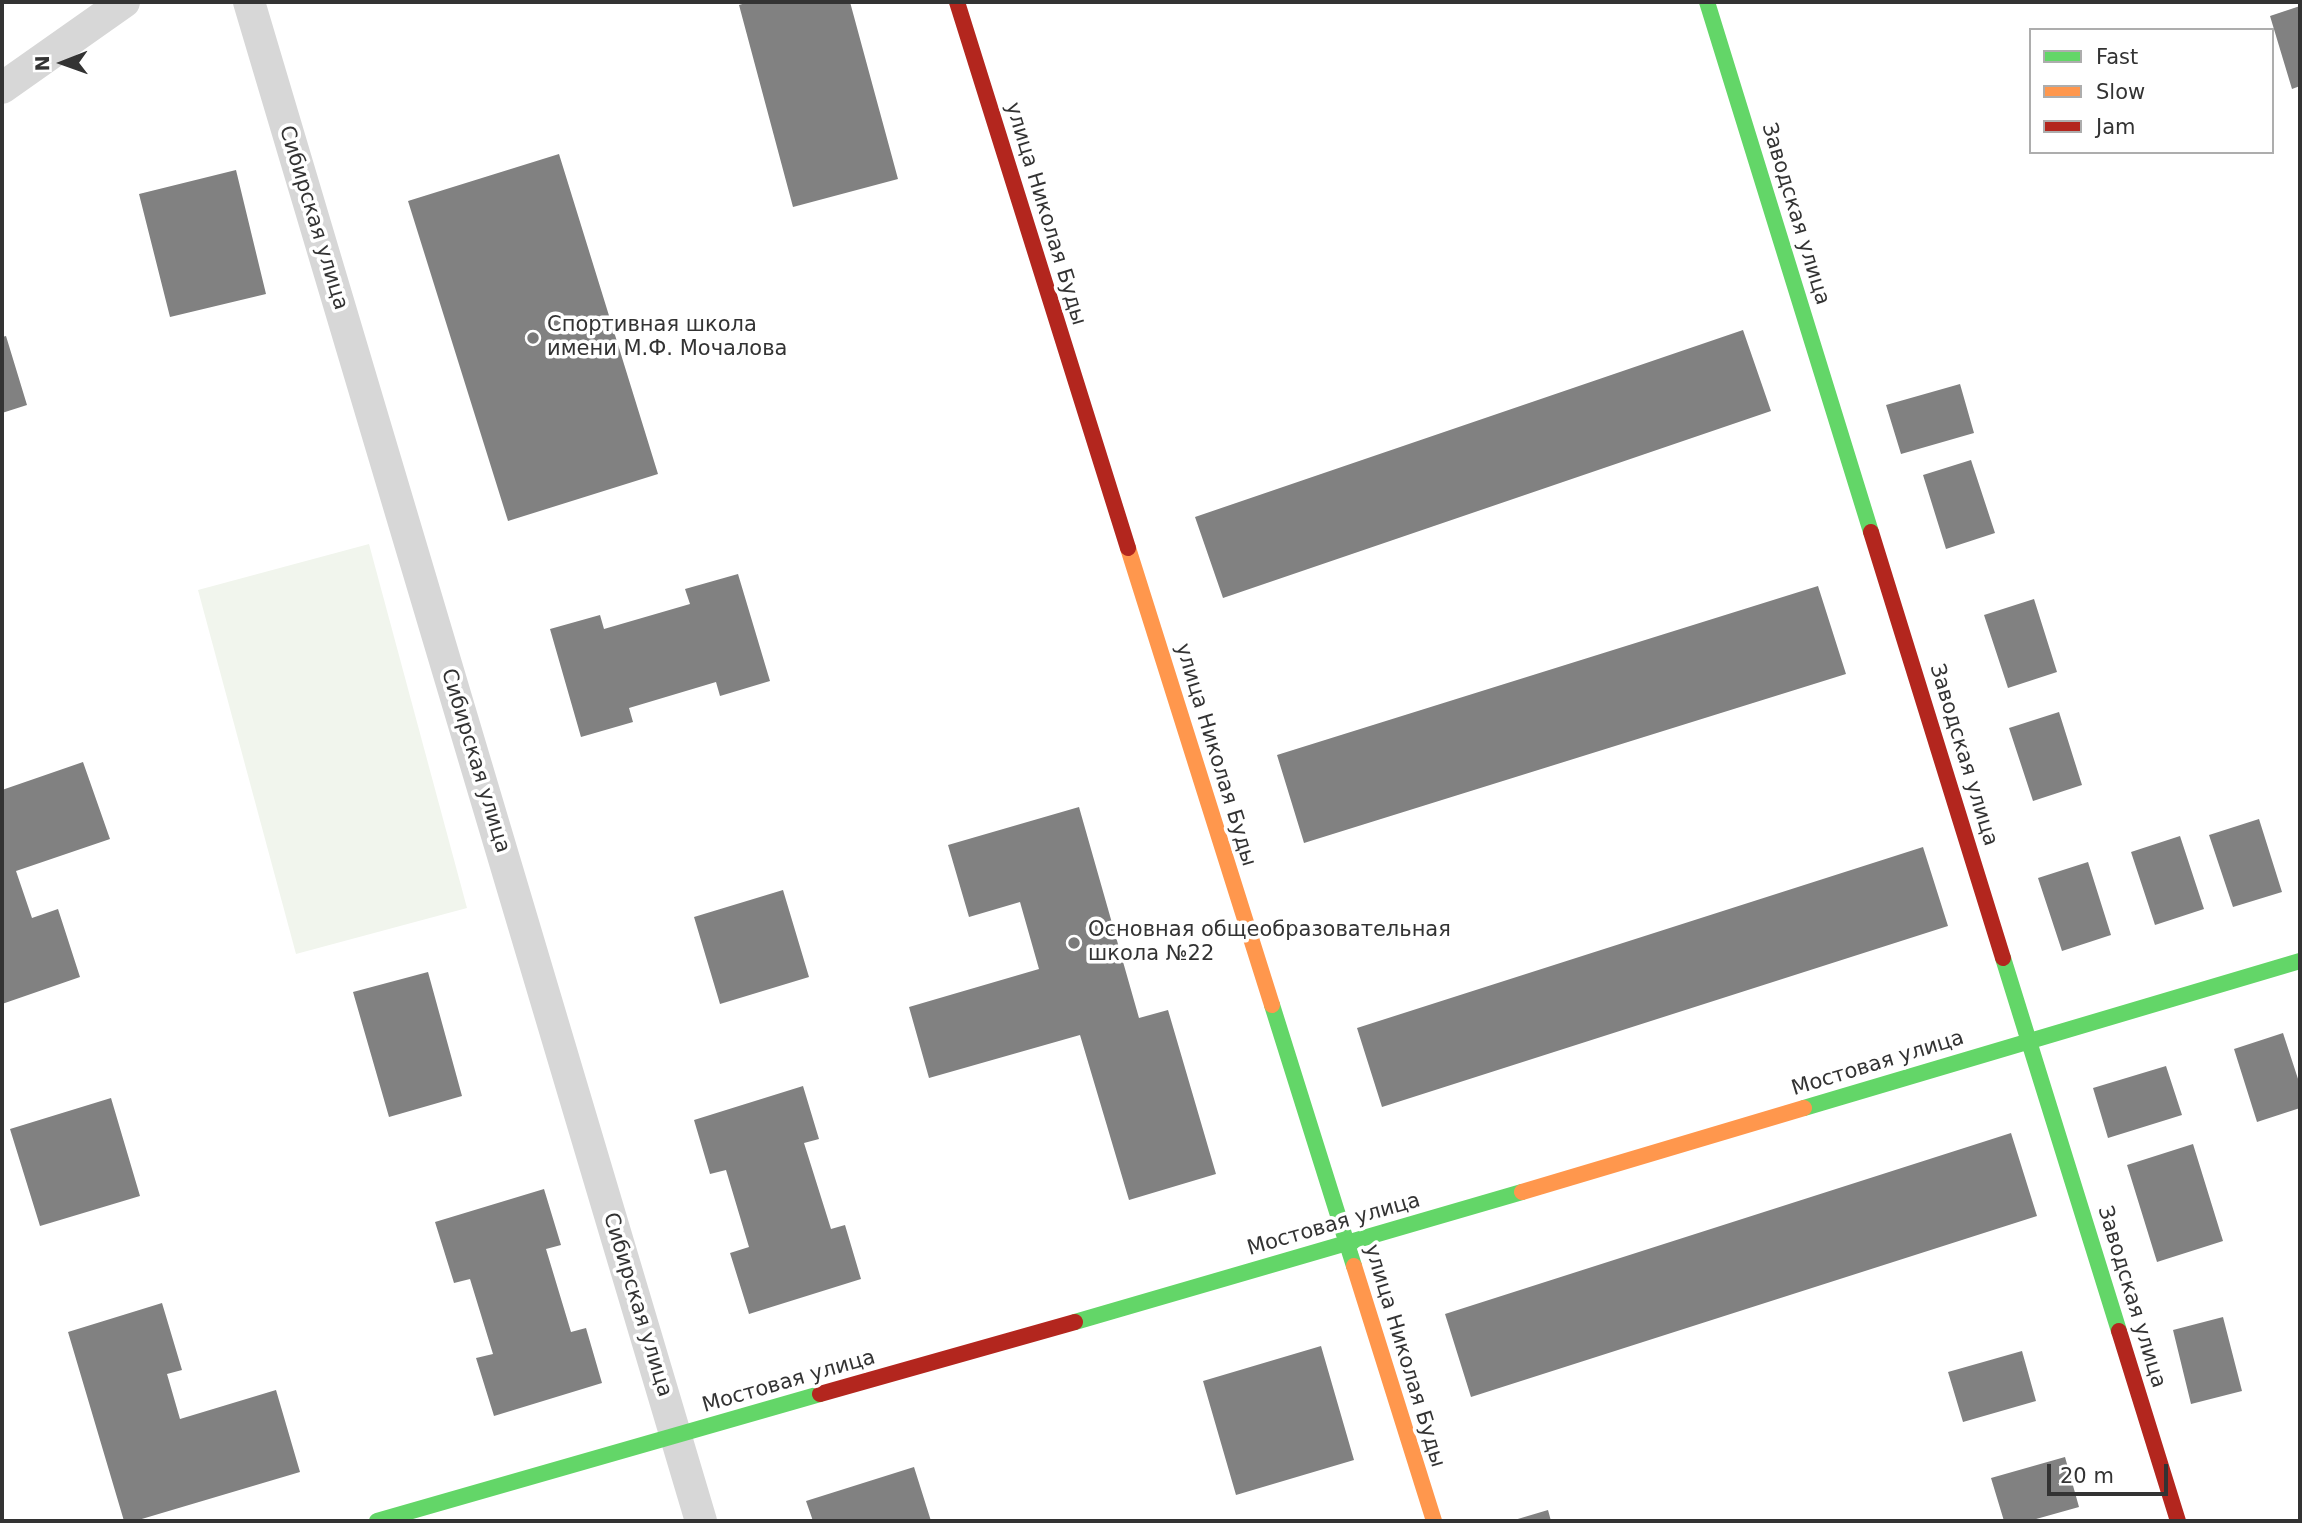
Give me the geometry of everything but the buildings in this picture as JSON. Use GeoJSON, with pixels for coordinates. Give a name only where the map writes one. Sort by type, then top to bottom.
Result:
{"type":"FeatureCollection","features":[{"type":"Feature","properties":{"kind":"street"},"geometry":{"type":"LineString","coordinates":[[2,88],[124,2]]}},
{"type":"Feature","properties":{"kind":"street","name":"Сибирская улица"},"geometry":{"type":"LineString","coordinates":[[249,2],[702,1521]]}},
{"type":"Feature","properties":{"kind":"street","name":"улица Николая Буды"},"geometry":{"type":"LineString","coordinates":[[957,2],[1434,1521]]}},
{"type":"Feature","properties":{"kind":"street","name":"Заводская улица"},"geometry":{"type":"LineString","coordinates":[[1707,2],[2178,1521]]}},
{"type":"Feature","properties":{"kind":"street","name":"Мостовая улица"},"geometry":{"type":"LineString","coordinates":[[377,1521],[1347,1244],[2300,961]]}},
{"type":"Feature","properties":{"kind":"shaded area"},"geometry":{"type":"Polygon","coordinates":[[[369,544],[467,908],[296,954],[198,590],[369,544]]]}},
{"type":"Feature","properties":{"kind":"traffic: fast"},"geometry":{"type":"LineString","coordinates":[[1707,2],[1871,532]]}},
{"type":"Feature","properties":{"kind":"traffic: fast"},"geometry":{"type":"LineString","coordinates":[[2003,958],[2119,1331]]}},
{"type":"Feature","properties":{"kind":"traffic: fast"},"geometry":{"type":"LineString","coordinates":[[1804,1108],[2300,961]]}},
{"type":"Feature","properties":{"kind":"traffic: fast"},"geometry":{"type":"LineString","coordinates":[[1272,1005],[1354,1266]]}},
{"type":"Feature","properties":{"kind":"traffic: fast"},"geometry":{"type":"LineString","coordinates":[[1075,1322],[1522,1192]]}},
{"type":"Feature","properties":{"kind":"traffic: fast"},"geometry":{"type":"LineString","coordinates":[[377,1521],[820,1394]]}},
{"type":"Feature","properties":{"kind":"traffic: slow"},"geometry":{"type":"LineString","coordinates":[[1128,548],[1272,1005]]}},
{"type":"Feature","properties":{"kind":"traffic: slow"},"geometry":{"type":"LineString","coordinates":[[1522,1192],[1804,1108]]}},
{"type":"Feature","properties":{"kind":"traffic: slow"},"geometry":{"type":"LineString","coordinates":[[1354,1266],[1434,1521]]}},
{"type":"Feature","properties":{"kind":"traffic: jam"},"geometry":{"type":"LineString","coordinates":[[957,2],[1128,548]]}},
{"type":"Feature","properties":{"kind":"traffic: jam"},"geometry":{"type":"LineString","coordinates":[[1871,532],[2003,958]]}},
{"type":"Feature","properties":{"kind":"traffic: jam"},"geometry":{"type":"LineString","coordinates":[[820,1394],[1075,1322]]}},
{"type":"Feature","properties":{"kind":"traffic: jam"},"geometry":{"type":"LineString","coordinates":[[2119,1331],[2178,1521]]}},
{"type":"Feature","properties":{"kind":"place","name":"Спортивная школа имени М.Ф. Мочалова"},"geometry":{"type":"Point","coordinates":[533,338]}},
{"type":"Feature","properties":{"kind":"place","name":"Основная общеобразовательная школа №22"},"geometry":{"type":"Point","coordinates":[1074,943]}}]}
